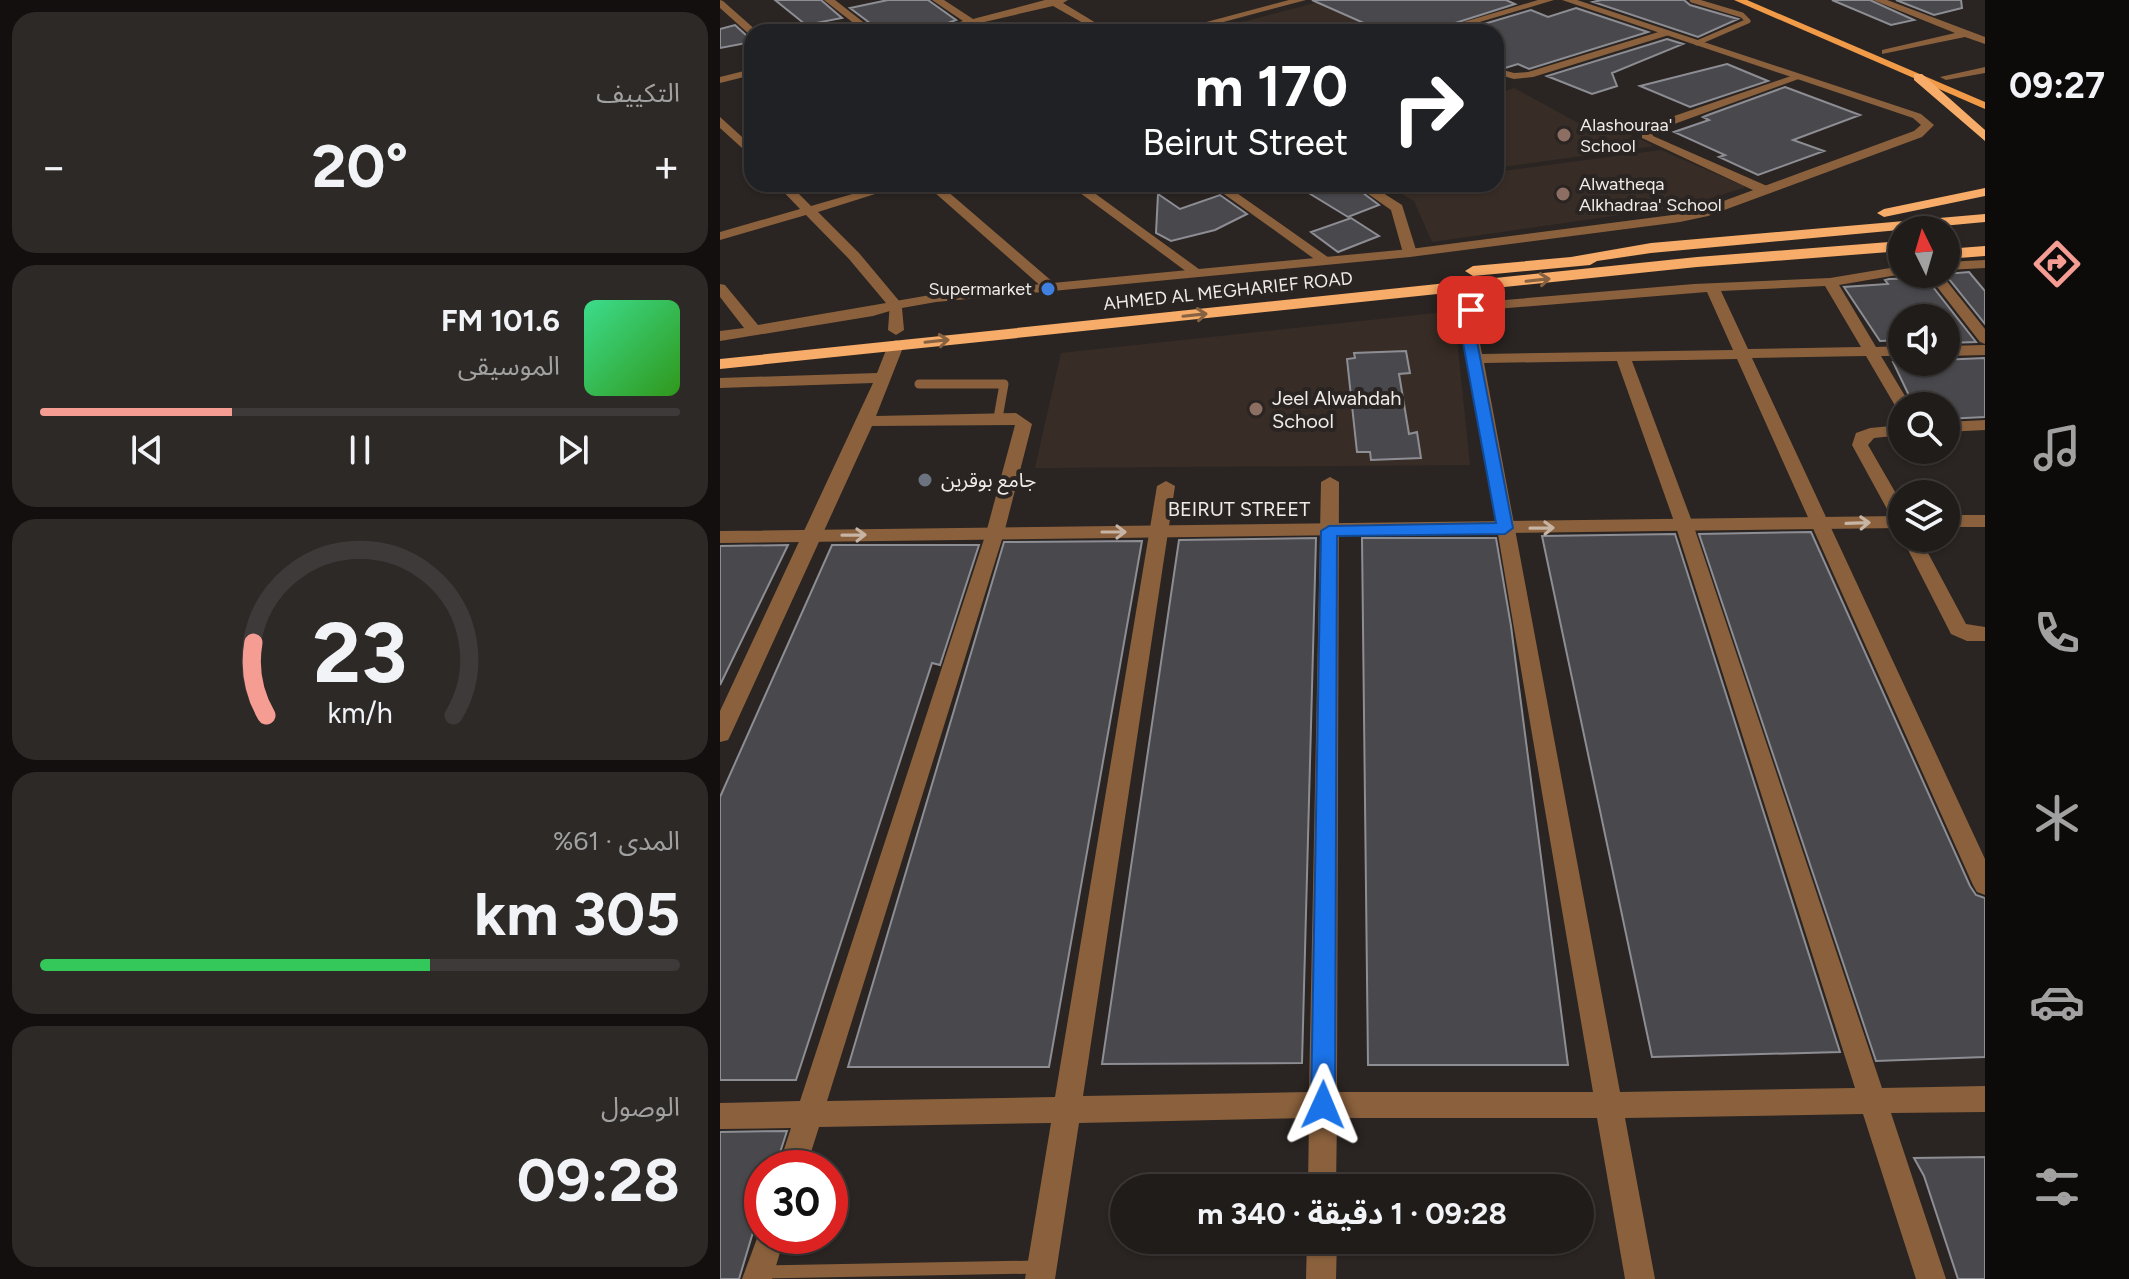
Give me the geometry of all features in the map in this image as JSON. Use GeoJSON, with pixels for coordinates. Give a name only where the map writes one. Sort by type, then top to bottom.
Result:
{"type":"FeatureCollection","features":[{"type":"Feature","properties":{"kind":"highway"},"geometry":{"type":"LineString","coordinates":[[1918,77],[1985,137]]}},
{"type":"Feature","properties":{"kind":"highway"},"geometry":{"type":"LineString","coordinates":[[1784,234],[1985,192]]}},
{"type":"Feature","properties":{"kind":"highway"},"geometry":{"type":"LineString","coordinates":[[1559,263],[1651,248],[1985,218]]}},
{"type":"Feature","properties":{"kind":"highway"},"geometry":{"type":"LineString","coordinates":[[1960,232],[1985,230]]}},
{"type":"Feature","properties":{"kind":"highway"},"geometry":{"type":"LineString","coordinates":[[1736,254],[1888,238]]}},
{"type":"Feature","properties":{"kind":"highway"},"geometry":{"type":"LineString","coordinates":[[1960,242],[1985,241]]}},
{"type":"Feature","properties":{"kind":"highway"},"geometry":{"type":"LineString","coordinates":[[1736,254],[1888,247]]}},
{"type":"Feature","properties":{"kind":"highway"},"geometry":{"type":"LineString","coordinates":[[1960,253],[1985,251]]}},
{"type":"Feature","properties":{"kind":"highway","name":"AHMED AL MEGHARIEF ROAD"},"geometry":{"type":"LineString","coordinates":[[720,364],[896,337],[1559,263],[1736,254]]}},
{"type":"Feature","properties":{"kind":"highway","name":"AHMED AL MEGHARIEF ROAD"},"geometry":{"type":"LineString","coordinates":[[720,351],[1575,277],[1736,254]]}},
{"type":"Feature","properties":{"kind":"highway"},"geometry":{"type":"LineString","coordinates":[[1575,277],[1888,258]]}},
{"type":"Feature","properties":{"kind":"main road"},"geometry":{"type":"LineString","coordinates":[[1739,0],[1985,106]]}},
{"type":"Feature","properties":{"kind":"main road"},"geometry":{"type":"LineString","coordinates":[[1762,0],[1985,94]]}},
{"type":"Feature","properties":{"kind":"street"},"geometry":{"type":"LineString","coordinates":[[829,0],[860,24]]}},
{"type":"Feature","properties":{"kind":"street"},"geometry":{"type":"LineString","coordinates":[[937,0],[972,23]]}},
{"type":"Feature","properties":{"kind":"street"},"geometry":{"type":"LineString","coordinates":[[1206,24],[1301,0]]}},
{"type":"Feature","properties":{"kind":"street"},"geometry":{"type":"LineString","coordinates":[[1464,24],[1549,0]]}},
{"type":"Feature","properties":{"kind":"street"},"geometry":{"type":"LineString","coordinates":[[720,336],[873,312],[959,294],[1410,253],[1658,223],[1703,213],[1918,134],[1928,125],[1917,116],[1567,0]]}},
{"type":"Feature","properties":{"kind":"street"},"geometry":{"type":"LineString","coordinates":[[968,24],[1056,1],[1093,24]]}},
{"type":"Feature","properties":{"kind":"street"},"geometry":{"type":"LineString","coordinates":[[1884,1],[1985,41]]}},
{"type":"Feature","properties":{"kind":"street"},"geometry":{"type":"LineString","coordinates":[[720,3],[744,24]]}},
{"type":"Feature","properties":{"kind":"street"},"geometry":{"type":"LineString","coordinates":[[1886,52],[1985,29]]}},
{"type":"Feature","properties":{"kind":"street"},"geometry":{"type":"LineString","coordinates":[[1504,73],[1529,75],[1665,33]]}},
{"type":"Feature","properties":{"kind":"street"},"geometry":{"type":"LineString","coordinates":[[1946,77],[1985,70]]}},
{"type":"Feature","properties":{"kind":"street"},"geometry":{"type":"LineString","coordinates":[[720,80],[744,74]]}},
{"type":"Feature","properties":{"kind":"street"},"geometry":{"type":"LineString","coordinates":[[1762,189],[1648,138],[1646,130],[1798,77]]}},
{"type":"Feature","properties":{"kind":"street"},"geometry":{"type":"LineString","coordinates":[[720,121],[744,145]]}},
{"type":"Feature","properties":{"kind":"street"},"geometry":{"type":"LineString","coordinates":[[720,734],[866,421],[896,337],[895,305],[854,256],[790,192]]}},
{"type":"Feature","properties":{"kind":"street"},"geometry":{"type":"LineString","coordinates":[[720,236],[872,192]]}},
{"type":"Feature","properties":{"kind":"street"},"geometry":{"type":"LineString","coordinates":[[940,192],[1049,286]]}},
{"type":"Feature","properties":{"kind":"street"},"geometry":{"type":"LineString","coordinates":[[1085,192],[1196,272]]}},
{"type":"Feature","properties":{"kind":"street"},"geometry":{"type":"LineString","coordinates":[[1227,192],[1325,260]]}},
{"type":"Feature","properties":{"kind":"street"},"geometry":{"type":"LineString","coordinates":[[1372,192],[1397,208],[1410,253]]}},
{"type":"Feature","properties":{"kind":"street"},"geometry":{"type":"LineString","coordinates":[[1960,265],[1985,264]]}},
{"type":"Feature","properties":{"kind":"street"},"geometry":{"type":"LineString","coordinates":[[1640,1279],[1532,661],[1468,317],[1471,310],[1481,306],[1712,287],[1830,282],[1888,272]]}},
{"type":"Feature","properties":{"kind":"street"},"geometry":{"type":"LineString","coordinates":[[1830,282],[1895,392]]}},
{"type":"Feature","properties":{"kind":"street"},"geometry":{"type":"LineString","coordinates":[[1712,287],[1985,885]]}},
{"type":"Feature","properties":{"kind":"street"},"geometry":{"type":"LineString","coordinates":[[720,288],[755,331]]}},
{"type":"Feature","properties":{"kind":"street"},"geometry":{"type":"LineString","coordinates":[[1945,288],[1985,339]]}},
{"type":"Feature","properties":{"kind":"street"},"geometry":{"type":"LineString","coordinates":[[1960,351],[1985,350]]}},
{"type":"Feature","properties":{"kind":"street"},"geometry":{"type":"LineString","coordinates":[[1475,359],[1888,351]]}},
{"type":"Feature","properties":{"kind":"street"},"geometry":{"type":"LineString","coordinates":[[1623,357],[1685,527],[1931,1279]]}},
{"type":"Feature","properties":{"kind":"street"},"geometry":{"type":"LineString","coordinates":[[720,401],[726,383],[883,378]]}},
{"type":"Feature","properties":{"kind":"street"},"geometry":{"type":"LineString","coordinates":[[798,1150],[995,533],[1024,424],[1016,418],[866,421]]}},
{"type":"Feature","properties":{"kind":"street"},"geometry":{"type":"LineString","coordinates":[[1979,425],[1985,442]]}},
{"type":"Feature","properties":{"kind":"street"},"geometry":{"type":"LineString","coordinates":[[1888,431],[1870,433],[1862,437],[1860,445],[1888,496]]}},
{"type":"Feature","properties":{"kind":"street"},"geometry":{"type":"LineString","coordinates":[[1322,1174],[1330,482]]}},
{"type":"Feature","properties":{"kind":"street"},"geometry":{"type":"LineString","coordinates":[[1041,1273],[1166,486]]}},
{"type":"Feature","properties":{"kind":"street"},"geometry":{"type":"LineString","coordinates":[[1960,521],[1985,521]]}},
{"type":"Feature","properties":{"kind":"street","name":"BEIRUT STREET"},"geometry":{"type":"LineString","coordinates":[[720,537],[1685,527],[1888,522]]}},
{"type":"Feature","properties":{"kind":"street"},"geometry":{"type":"LineString","coordinates":[[1918,552],[1958,629],[1967,634],[1985,634]]}},
{"type":"Feature","properties":{"kind":"street"},"geometry":{"type":"LineString","coordinates":[[720,1116],[1323,1105],[1609,1105],[1985,1099]]}},
{"type":"Feature","properties":{"kind":"street"},"geometry":{"type":"LineString","coordinates":[[758,1275],[764,1254]]}},
{"type":"Feature","properties":{"kind":"street"},"geometry":{"type":"LineString","coordinates":[[1321,1279],[1322,1254]]}},
{"type":"Feature","properties":{"kind":"lane"},"geometry":{"type":"LineString","coordinates":[[1692,0],[1742,15],[1748,21],[1697,43]]}},
{"type":"Feature","properties":{"kind":"lane"},"geometry":{"type":"LineString","coordinates":[[919,384],[1004,384],[998,418]]}},
{"type":"Feature","properties":{"kind":"lane"},"geometry":{"type":"LineString","coordinates":[[758,1275],[1041,1273]]}},
{"type":"Feature","properties":{"kind":"shaded area"},"geometry":{"type":"Polygon","coordinates":[[[1326,0],[1391,24],[1234,24],[1326,0]]]}},
{"type":"Feature","properties":{"kind":"shaded area","name":"Alashouraa' School"},"geometry":{"type":"Polygon","coordinates":[[[1514,88],[1582,125],[1601,121],[1654,146],[1504,167],[1504,91],[1514,88]]]}},
{"type":"Feature","properties":{"kind":"shaded area","name":"Alwatheqa Alkhadraa' School"},"geometry":{"type":"Polygon","coordinates":[[[1661,150],[1746,187],[1690,205],[1432,242],[1414,201],[1398,192],[1504,192],[1504,171],[1661,150]]]}},
{"type":"Feature","properties":{"kind":"shaded area","name":"Jeel Alwahdah School"},"geometry":{"type":"Polygon","coordinates":[[[1454,311],[1470,465],[1035,468],[1061,353],[1454,311]]]}},
{"type":"Feature","properties":{"kind":"building"},"geometry":{"type":"Polygon","coordinates":[[[775,0],[821,0],[842,18],[805,24],[775,0]]]}},
{"type":"Feature","properties":{"kind":"building"},"geometry":{"type":"Polygon","coordinates":[[[888,0],[928,0],[956,20],[945,24],[871,24],[850,8],[888,0]]]}},
{"type":"Feature","properties":{"kind":"building"},"geometry":{"type":"Polygon","coordinates":[[[1312,0],[1506,0],[1515,4],[1452,24],[1366,24],[1312,0]]]}},
{"type":"Feature","properties":{"kind":"building"},"geometry":{"type":"Polygon","coordinates":[[[1684,0],[1690,5],[1738,19],[1698,37],[1593,2],[1684,0]]]}},
{"type":"Feature","properties":{"kind":"building"},"geometry":{"type":"Polygon","coordinates":[[[1832,0],[1870,0],[1914,20],[1891,25],[1832,0]]]}},
{"type":"Feature","properties":{"kind":"building"},"geometry":{"type":"Polygon","coordinates":[[[1896,0],[1961,0],[1962,8],[1934,15],[1896,0]]]}},
{"type":"Feature","properties":{"kind":"building"},"geometry":{"type":"Polygon","coordinates":[[[1576,8],[1648,32],[1529,69],[1518,64],[1504,68],[1504,24],[1484,24],[1531,10],[1548,17],[1576,8]]]}},
{"type":"Feature","properties":{"kind":"building"},"geometry":{"type":"Polygon","coordinates":[[[735,25],[744,33],[744,44],[720,48],[720,29],[735,25]]]}},
{"type":"Feature","properties":{"kind":"building"},"geometry":{"type":"Polygon","coordinates":[[[1667,39],[1683,44],[1612,73],[1617,86],[1592,94],[1547,76],[1667,39]]]}},
{"type":"Feature","properties":{"kind":"building"},"geometry":{"type":"Polygon","coordinates":[[[1727,64],[1768,81],[1690,107],[1640,86],[1727,64]]]}},
{"type":"Feature","properties":{"kind":"building"},"geometry":{"type":"Polygon","coordinates":[[[1785,87],[1860,115],[1793,140],[1824,151],[1758,175],[1719,157],[1725,155],[1674,132],[1709,120],[1703,117],[1785,87]]]}},
{"type":"Feature","properties":{"kind":"building"},"geometry":{"type":"Polygon","coordinates":[[[1307,192],[1362,192],[1379,205],[1348,217],[1307,192]]]}},
{"type":"Feature","properties":{"kind":"building"},"geometry":{"type":"Polygon","coordinates":[[[1158,194],[1180,209],[1220,195],[1247,214],[1215,230],[1171,241],[1156,233],[1158,194]]]}},
{"type":"Feature","properties":{"kind":"building"},"geometry":{"type":"Polygon","coordinates":[[[1351,218],[1379,236],[1338,252],[1311,232],[1351,218]]]}},
{"type":"Feature","properties":{"kind":"building"},"geometry":{"type":"Polygon","coordinates":[[[1969,272],[1985,291],[1985,324],[1956,288],[1960,288],[1960,273],[1969,272]]]}},
{"type":"Feature","properties":{"kind":"building"},"geometry":{"type":"Polygon","coordinates":[[[1888,284],[1888,288],[1934,288],[1946,304],[1888,304],[1888,341],[1880,341],[1844,287],[1888,284]]]}},
{"type":"Feature","properties":{"kind":"building"},"geometry":{"type":"Polygon","coordinates":[[[1960,322],[1976,342],[1960,343],[1960,322]]]}},
{"type":"Feature","properties":{"kind":"building"},"geometry":{"type":"Polygon","coordinates":[[[1406,351],[1410,373],[1399,374],[1409,434],[1417,432],[1421,458],[1371,460],[1370,452],[1357,452],[1347,359],[1355,358],[1354,353],[1406,351]]]}},
{"type":"Feature","properties":{"kind":"building"},"geometry":{"type":"Polygon","coordinates":[[[1985,358],[1985,417],[1960,418],[1960,392],[1907,392],[1900,376],[1960,376],[1960,359],[1985,358]]]}},
{"type":"Feature","properties":{"kind":"building"},"geometry":{"type":"Polygon","coordinates":[[[1811,532],[1970,886],[1976,895],[1985,898],[1985,1057],[1876,1061],[1699,534],[1811,532]]]}},
{"type":"Feature","properties":{"kind":"building"},"geometry":{"type":"Polygon","coordinates":[[[1675,534],[1840,1052],[1652,1057],[1542,536],[1675,534]]]}},
{"type":"Feature","properties":{"kind":"building"},"geometry":{"type":"Polygon","coordinates":[[[1316,538],[1302,1063],[1102,1064],[1179,540],[1316,538]]]}},
{"type":"Feature","properties":{"kind":"building"},"geometry":{"type":"Polygon","coordinates":[[[1362,538],[1496,538],[1511,626],[1568,1065],[1368,1065],[1362,538]]]}},
{"type":"Feature","properties":{"kind":"building"},"geometry":{"type":"Polygon","coordinates":[[[1142,541],[1049,1067],[848,1067],[1004,542],[1142,541]]]}},
{"type":"Feature","properties":{"kind":"building"},"geometry":{"type":"Polygon","coordinates":[[[788,545],[720,685],[720,546],[788,545]]]}},
{"type":"Feature","properties":{"kind":"building"},"geometry":{"type":"Polygon","coordinates":[[[832,545],[979,545],[940,665],[932,663],[796,1080],[720,1080],[720,797],[832,545]]]}},
{"type":"Feature","properties":{"kind":"building"},"geometry":{"type":"Polygon","coordinates":[[[787,1131],[781,1150],[744,1150],[744,1254],[746,1254],[739,1279],[720,1279],[720,1132],[787,1131]]]}},
{"type":"Feature","properties":{"kind":"building"},"geometry":{"type":"Polygon","coordinates":[[[1985,1157],[1985,1279],[1958,1279],[1924,1176],[1914,1158],[1985,1157]]]}},
{"type":"Feature","properties":{"kind":"place","name":"Alashouraa' School"},"geometry":{"type":"Point","coordinates":[1564,135]}},
{"type":"Feature","properties":{"kind":"place","name":"Alwatheqa Alkhadraa' School"},"geometry":{"type":"Point","coordinates":[1563,194]}},
{"type":"Feature","properties":{"kind":"place","name":"Supermarket"},"geometry":{"type":"Point","coordinates":[1048,289]}},
{"type":"Feature","properties":{"kind":"place","name":"Jeel Alwahdah School"},"geometry":{"type":"Point","coordinates":[1256,409]}},
{"type":"Feature","properties":{"kind":"place","name":"جامع بوقرين"},"geometry":{"type":"Point","coordinates":[925,480]}},
{"type":"Feature","properties":{"kind":"route"},"geometry":{"type":"LineString","coordinates":[[1323,1105],[1329,531],[1505,528],[1467,326],[1471,310]]}}]}
